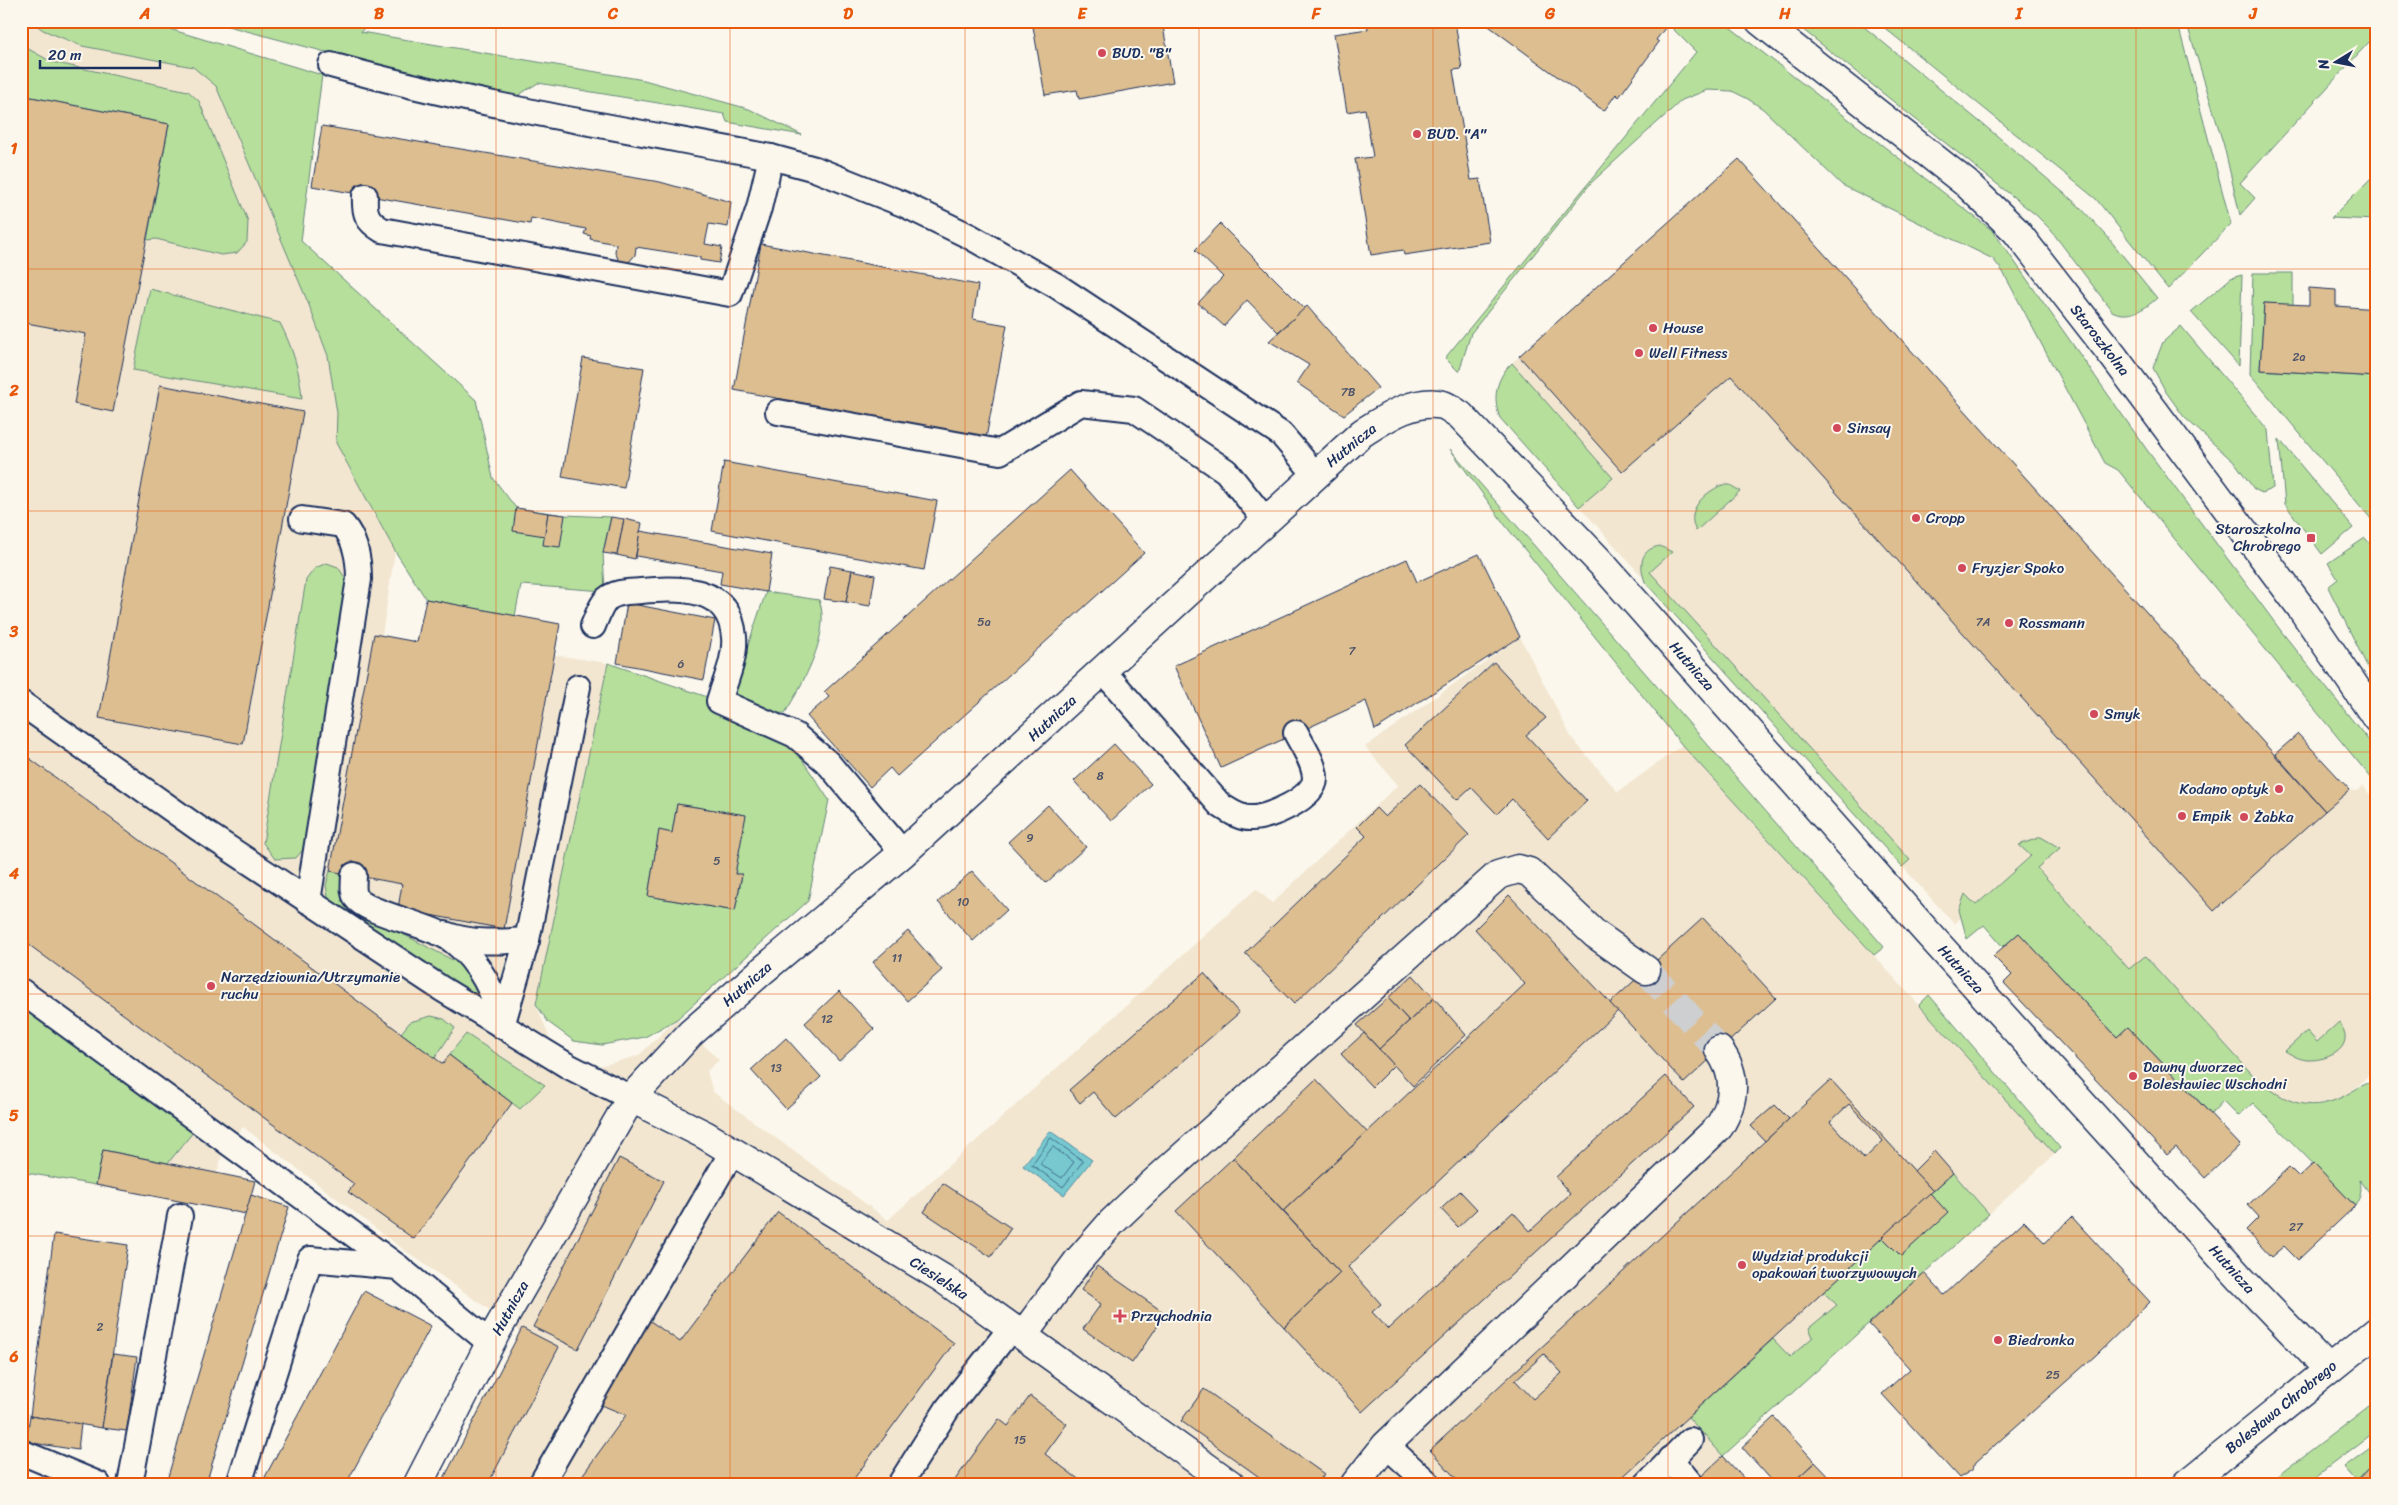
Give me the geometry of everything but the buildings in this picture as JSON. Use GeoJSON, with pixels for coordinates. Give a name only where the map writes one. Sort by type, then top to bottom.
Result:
{"type":"FeatureCollection","features":[{"type":"Feature","properties":{"kind":"street","name":"Staroszkolna"},"geometry":{"type":"LineString","coordinates":[[1760,21],[1967,184],[2016,231],[2114,357],[2302,608],[2377,719]]}},
{"type":"Feature","properties":{"kind":"street","name":"Hutnicza"},"geometry":{"type":"LineString","coordinates":[[418,1484],[490,1343],[631,1098],[692,1034],[763,970],[903,853],[1104,671],[1315,474],[1362,433],[1392,414],[1424,405],[1443,405],[1460,415],[1595,556],[1926,930],[2241,1279],[2328,1369]]}},
{"type":"Feature","properties":{"kind":"street"},"geometry":{"type":"LineString","coordinates":[[1017,1331],[1112,1222],[1498,874],[1518,869],[1528,872],[1594,934],[1646,970]]}},
{"type":"Feature","properties":{"kind":"street"},"geometry":{"type":"LineString","coordinates":[[1355,1484],[1386,1445],[1719,1127],[1730,1105],[1733,1093],[1731,1069],[1719,1050]]}},
{"type":"Feature","properties":{"kind":"street","name":"Ciesielska"},"geometry":{"type":"LineString","coordinates":[[631,1098],[732,1152],[942,1278],[1230,1484]]}},
{"type":"Feature","properties":{"kind":"street","name":"Bolesława Chrobrego"},"geometry":{"type":"LineString","coordinates":[[2195,1481],[2328,1369],[2377,1331]]}},
{"type":"Feature","properties":{"kind":"lane"},"geometry":{"type":"LineString","coordinates":[[331,65],[401,84],[516,109],[771,157],[815,169],[904,204],[969,236],[1058,286],[1281,434],[1315,474]]}},
{"type":"Feature","properties":{"kind":"lane"},"geometry":{"type":"LineString","coordinates":[[365,196],[364,211],[370,222],[382,230],[730,294],[759,208],[771,157]]}},
{"type":"Feature","properties":{"kind":"lane"},"geometry":{"type":"LineString","coordinates":[[778,412],[1000,452],[1082,403],[1134,409],[1226,471],[1266,521]]}},
{"type":"Feature","properties":{"kind":"lane"},"geometry":{"type":"LineString","coordinates":[[302,519],[343,525],[355,545],[359,562],[359,579],[308,901]]}},
{"type":"Feature","properties":{"kind":"lane"},"geometry":{"type":"LineString","coordinates":[[593,626],[603,604],[608,598],[618,594],[675,590],[703,594],[712,598],[727,612],[734,638],[733,657],[719,701],[795,735],[828,763],[903,853]]}},
{"type":"Feature","properties":{"kind":"lane"},"geometry":{"type":"LineString","coordinates":[[1104,671],[1220,805],[1235,815],[1252,818],[1270,815],[1305,797],[1312,790],[1315,781],[1313,768],[1296,733]]}},
{"type":"Feature","properties":{"kind":"lane"},"geometry":{"type":"LineString","coordinates":[[502,1026],[527,940],[578,686]]}},
{"type":"Feature","properties":{"kind":"lane"},"geometry":{"type":"LineString","coordinates":[[21,703],[198,828],[308,901],[502,1026],[568,1066],[631,1098]]}},
{"type":"Feature","properties":{"kind":"lane"},"geometry":{"type":"LineString","coordinates":[[354,875],[354,893],[361,902],[397,918],[470,940],[527,940]]}},
{"type":"Feature","properties":{"kind":"lane"},"geometry":{"type":"LineString","coordinates":[[439,932],[454,941],[483,977],[496,1001],[502,1026]]}},
{"type":"Feature","properties":{"kind":"lane"},"geometry":{"type":"LineString","coordinates":[[21,991],[398,1267],[490,1343]]}},
{"type":"Feature","properties":{"kind":"lane"},"geometry":{"type":"LineString","coordinates":[[541,1484],[732,1152]]}},
{"type":"Feature","properties":{"kind":"lane"},"geometry":{"type":"LineString","coordinates":[[130,1484],[180,1216]]}},
{"type":"Feature","properties":{"kind":"lane"},"geometry":{"type":"LineString","coordinates":[[239,1484],[310,1259],[398,1267]]}},
{"type":"Feature","properties":{"kind":"lane"},"geometry":{"type":"LineString","coordinates":[[900,1484],[948,1408],[1017,1331]]}},
{"type":"Feature","properties":{"kind":"lane"},"geometry":{"type":"LineString","coordinates":[[1648,1484],[1690,1440]]}},
{"type":"Feature","properties":{"kind":"lane"},"geometry":{"type":"LineString","coordinates":[[1386,1445],[1429,1484]]}},
{"type":"Feature","properties":{"kind":"lane"},"geometry":{"type":"LineString","coordinates":[[21,1452],[98,1484]]}},
{"type":"Feature","properties":{"kind":"lane"},"geometry":{"type":"LineString","coordinates":[[1670,1459],[1691,1484]]}},
{"type":"Feature","properties":{"kind":"shaded area"},"geometry":{"type":"Polygon","coordinates":[[[21,21],[59,21],[58,27],[322,75],[301,241],[476,400],[395,551],[382,635],[417,642],[426,599],[560,624],[555,655],[608,663],[536,1004],[552,1044],[595,1067],[638,1056],[677,1019],[719,1060],[707,1071],[713,1092],[888,1220],[1256,889],[1272,903],[1398,785],[1365,747],[1520,637],[1571,737],[1618,792],[1682,745],[2055,1154],[1723,1456],[1696,1481],[1698,1484],[454,1484],[521,1354],[518,1330],[400,1247],[243,1127],[222,1155],[217,1173],[246,1214],[21,1172],[21,21]]]}},
{"type":"Feature","properties":{"kind":"shaded area"},"geometry":{"type":"Polygon","coordinates":[[[1739,159],[2275,754],[2298,734],[2349,790],[2357,791],[2362,786],[2377,802],[2377,1066],[2357,1087],[2345,1096],[2332,1102],[2304,1105],[2283,1099],[2268,1090],[2145,956],[2129,970],[2028,859],[1954,924],[1500,418],[1496,405],[1497,386],[1505,369],[1739,159]]]}},
{"type":"Feature","properties":{"kind":"green space"},"geometry":{"type":"Polygon","coordinates":[[[31,21],[143,21],[322,75],[301,241],[476,400],[493,478],[516,508],[565,515],[611,517],[603,553],[605,591],[521,585],[515,616],[426,599],[395,551],[336,443],[337,413],[328,356],[309,305],[216,86],[193,67],[82,46],[43,30],[31,21]]]}},
{"type":"Feature","properties":{"kind":"green space"},"geometry":{"type":"Polygon","coordinates":[[[209,21],[368,21],[361,32],[644,80],[749,109],[802,135],[727,122],[724,114],[538,83],[517,96],[386,68],[209,21]]]}},
{"type":"Feature","properties":{"kind":"green space"},"geometry":{"type":"Polygon","coordinates":[[[1665,21],[1722,21],[1993,231],[2147,450],[2281,631],[2377,751],[2377,785],[2118,470],[2105,463],[2003,272],[1993,259],[1842,185],[1763,109],[1732,91],[1707,90],[1682,100],[1591,183],[1471,333],[1459,372],[1445,358],[1696,52],[1665,21]]]}},
{"type":"Feature","properties":{"kind":"green space"},"geometry":{"type":"Polygon","coordinates":[[[1792,21],[1857,21],[2079,206],[2106,235],[2157,298],[2147,306],[2130,314],[2112,311],[2050,229],[2036,215],[1792,21]]]}},
{"type":"Feature","properties":{"kind":"green space"},"geometry":{"type":"Polygon","coordinates":[[[1876,21],[2177,21],[2231,224],[2168,289],[2096,199],[1876,21]]]}},
{"type":"Feature","properties":{"kind":"green space"},"geometry":{"type":"Polygon","coordinates":[[[2186,21],[2377,21],[2377,50],[2369,42],[2240,183],[2255,198],[2240,215],[2224,146],[2186,21]]]}},
{"type":"Feature","properties":{"kind":"green space"},"geometry":{"type":"Polygon","coordinates":[[[21,45],[52,62],[188,91],[199,101],[248,221],[247,242],[237,253],[221,255],[156,239],[147,240],[169,124],[21,95],[21,45]]]}},
{"type":"Feature","properties":{"kind":"green space"},"geometry":{"type":"Polygon","coordinates":[[[2377,172],[2377,220],[2331,218],[2377,172]]]}},
{"type":"Feature","properties":{"kind":"green space"},"geometry":{"type":"Polygon","coordinates":[[[2253,273],[2293,273],[2293,305],[2264,303],[2260,370],[2377,377],[2377,526],[2250,374],[2253,273]]]}},
{"type":"Feature","properties":{"kind":"green space"},"geometry":{"type":"Polygon","coordinates":[[[2242,275],[2239,366],[2191,312],[2231,278],[2242,275]]]}},
{"type":"Feature","properties":{"kind":"green space"},"geometry":{"type":"Polygon","coordinates":[[[150,289],[280,323],[295,360],[300,379],[302,399],[133,370],[150,289]]]}},
{"type":"Feature","properties":{"kind":"green space"},"geometry":{"type":"Polygon","coordinates":[[[2181,326],[2268,430],[2273,488],[2262,493],[2254,489],[2236,464],[2184,417],[2166,392],[2153,368],[2163,342],[2181,326]]]}},
{"type":"Feature","properties":{"kind":"green space"},"geometry":{"type":"Polygon","coordinates":[[[1512,363],[1613,478],[1579,507],[1500,418],[1496,403],[1497,389],[1502,375],[1512,363]]]}},
{"type":"Feature","properties":{"kind":"green space"},"geometry":{"type":"Polygon","coordinates":[[[2279,439],[2353,528],[2322,554],[2285,504],[2279,439]]]}},
{"type":"Feature","properties":{"kind":"green space"},"geometry":{"type":"Polygon","coordinates":[[[1450,449],[1884,947],[1874,955],[1682,745],[1505,525],[1450,449]]]}},
{"type":"Feature","properties":{"kind":"green space"},"geometry":{"type":"Polygon","coordinates":[[[1722,485],[1730,485],[1740,491],[1696,531],[1693,516],[1698,503],[1715,488],[1722,485]]]}},
{"type":"Feature","properties":{"kind":"green space"},"geometry":{"type":"Polygon","coordinates":[[[2365,538],[2377,552],[2377,681],[2369,670],[2328,587],[2338,579],[2328,563],[2365,538]]]}},
{"type":"Feature","properties":{"kind":"green space"},"geometry":{"type":"Polygon","coordinates":[[[1660,546],[1672,552],[1650,572],[1910,860],[1902,867],[1645,582],[1642,564],[1645,554],[1648,550],[1660,546]]]}},
{"type":"Feature","properties":{"kind":"green space"},"geometry":{"type":"Polygon","coordinates":[[[327,563],[338,567],[350,585],[307,845],[296,858],[275,859],[263,843],[306,580],[315,568],[327,563]]]}},
{"type":"Feature","properties":{"kind":"green space"},"geometry":{"type":"Polygon","coordinates":[[[766,592],[819,600],[822,613],[822,628],[813,658],[807,674],[785,713],[771,714],[731,695],[766,592]]]}},
{"type":"Feature","properties":{"kind":"green space"},"geometry":{"type":"Polygon","coordinates":[[[608,663],[719,701],[791,743],[829,800],[808,901],[677,1019],[645,1037],[602,1045],[574,1041],[548,1022],[536,1004],[608,663]],[[677,804],[672,833],[659,831],[648,896],[735,911],[742,875],[735,874],[745,815],[677,804]]]}},
{"type":"Feature","properties":{"kind":"green space"},"geometry":{"type":"Polygon","coordinates":[[[2041,837],[2060,848],[2037,868],[2129,969],[2145,956],[2252,1074],[2272,1091],[2294,1102],[2317,1105],[2342,1097],[2363,1085],[2377,1081],[2377,1203],[2360,1180],[2359,1199],[2355,1206],[2253,1103],[2238,1116],[2223,1101],[2211,1114],[2128,1027],[2117,1037],[2019,933],[2003,947],[1984,925],[1967,939],[1959,910],[1965,894],[1976,905],[2031,856],[2019,845],[2041,837]]]}},
{"type":"Feature","properties":{"kind":"green space"},"geometry":{"type":"Polygon","coordinates":[[[330,871],[340,872],[342,902],[462,965],[484,995],[471,994],[329,903],[326,885],[330,871]]]}},
{"type":"Feature","properties":{"kind":"green space"},"geometry":{"type":"Polygon","coordinates":[[[1929,995],[2060,1148],[2055,1154],[1919,1005],[1929,995]]]}},
{"type":"Feature","properties":{"kind":"green space"},"geometry":{"type":"Polygon","coordinates":[[[21,1006],[194,1131],[168,1163],[103,1150],[96,1185],[21,1172],[21,1006]]]}},
{"type":"Feature","properties":{"kind":"green space"},"geometry":{"type":"Polygon","coordinates":[[[431,1016],[444,1019],[455,1028],[435,1058],[401,1033],[410,1022],[431,1016]]]}},
{"type":"Feature","properties":{"kind":"green space"},"geometry":{"type":"Polygon","coordinates":[[[2339,1022],[2344,1031],[2345,1039],[2343,1045],[2332,1055],[2315,1060],[2307,1060],[2298,1058],[2285,1051],[2307,1031],[2317,1042],[2339,1022]]]}},
{"type":"Feature","properties":{"kind":"green space"},"geometry":{"type":"Polygon","coordinates":[[[466,1034],[545,1085],[520,1109],[449,1055],[466,1034]]]}},
{"type":"Feature","properties":{"kind":"green space"},"geometry":{"type":"Polygon","coordinates":[[[1953,1173],[1989,1214],[1723,1456],[1688,1417],[1773,1339],[1790,1357],[1813,1337],[1809,1328],[1837,1305],[1823,1292],[1953,1173]]]}},
{"type":"Feature","properties":{"kind":"green space"},"geometry":{"type":"Polygon","coordinates":[[[2377,1400],[2377,1430],[2306,1484],[2277,1484],[2276,1477],[2377,1400]]]}},
{"type":"Feature","properties":{"kind":"green space"},"geometry":{"type":"Polygon","coordinates":[[[2377,1443],[2377,1461],[2357,1482],[2344,1467],[2377,1443]]]}},
{"type":"Feature","properties":{"kind":"water"},"geometry":{"type":"Polygon","coordinates":[[[1050,1131],[1092,1160],[1064,1195],[1023,1166],[1050,1131]]]}},
{"type":"Feature","properties":{"kind":"tunnel"},"geometry":{"type":"LineString","coordinates":[[1646,970],[1719,1050]]}},
{"type":"Feature","properties":{"kind":"place","name":"BUD. \"B\""},"geometry":{"type":"Point","coordinates":[1102,53]}},
{"type":"Feature","properties":{"kind":"place","name":"BUD. \"A\""},"geometry":{"type":"Point","coordinates":[1417,134]}},
{"type":"Feature","properties":{"kind":"place","name":"House"},"geometry":{"type":"Point","coordinates":[1653,328]}},
{"type":"Feature","properties":{"kind":"place","name":"Well Fitness"},"geometry":{"type":"Point","coordinates":[1639,353]}},
{"type":"Feature","properties":{"kind":"place","name":"Sinsay"},"geometry":{"type":"Point","coordinates":[1837,428]}},
{"type":"Feature","properties":{"kind":"place","name":"Cropp"},"geometry":{"type":"Point","coordinates":[1916,518]}},
{"type":"Feature","properties":{"kind":"place","name":"Staroszkolna Chrobrego"},"geometry":{"type":"Point","coordinates":[2311,538]}},
{"type":"Feature","properties":{"kind":"place","name":"Fryzjer Spoko"},"geometry":{"type":"Point","coordinates":[1962,568]}},
{"type":"Feature","properties":{"kind":"place","name":"Rossmann"},"geometry":{"type":"Point","coordinates":[2009,623]}},
{"type":"Feature","properties":{"kind":"place","name":"Smyk"},"geometry":{"type":"Point","coordinates":[2094,714]}},
{"type":"Feature","properties":{"kind":"place","name":"Kodano optyk"},"geometry":{"type":"Point","coordinates":[2279,789]}},
{"type":"Feature","properties":{"kind":"place","name":"Empik"},"geometry":{"type":"Point","coordinates":[2182,816]}},
{"type":"Feature","properties":{"kind":"place","name":"Żabka"},"geometry":{"type":"Point","coordinates":[2244,817]}},
{"type":"Feature","properties":{"kind":"place","name":"Narzędziownia/Utrzymanie ruchu"},"geometry":{"type":"Point","coordinates":[211,986]}},
{"type":"Feature","properties":{"kind":"place","name":"Dawny dworzec Bolesławiec Wschodni"},"geometry":{"type":"Point","coordinates":[2133,1076]}},
{"type":"Feature","properties":{"kind":"place","name":"Wydział produkcji opakowań tworzywowych"},"geometry":{"type":"Point","coordinates":[1742,1265]}},
{"type":"Feature","properties":{"kind":"place","name":"Przychodnia"},"geometry":{"type":"Point","coordinates":[1120,1316]}},
{"type":"Feature","properties":{"kind":"place","name":"Biedronka"},"geometry":{"type":"Point","coordinates":[1998,1340]}}]}
